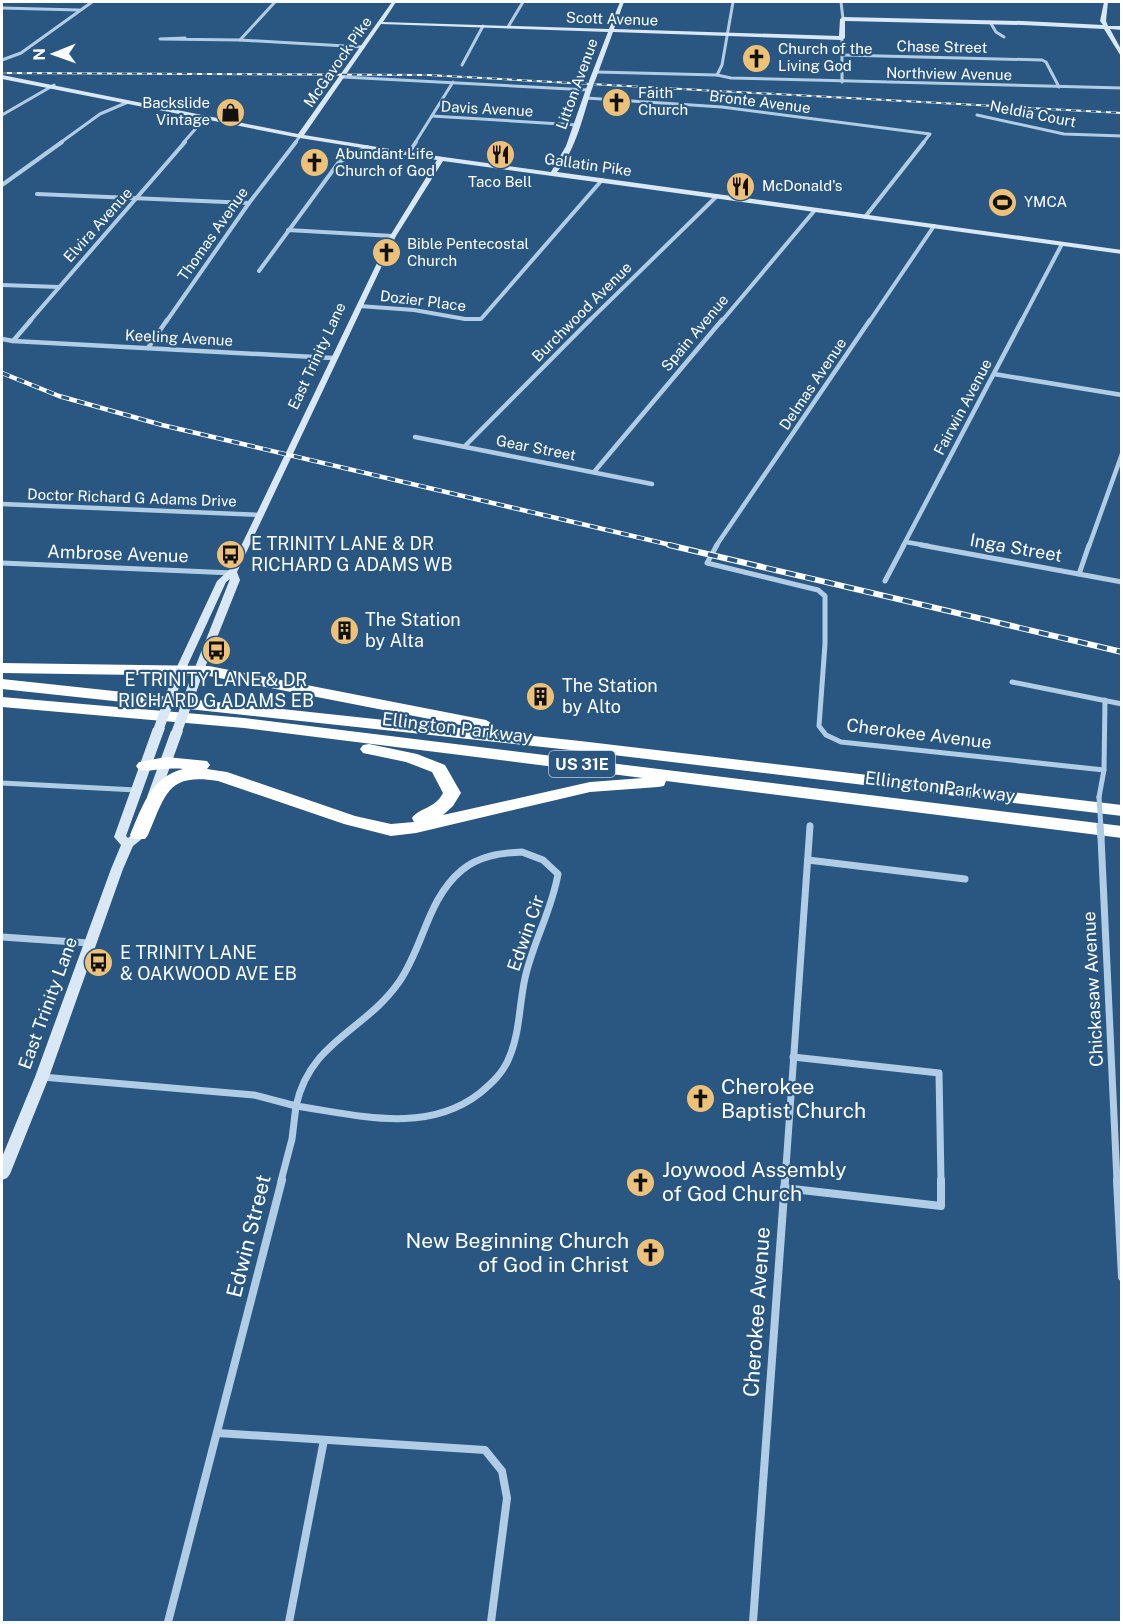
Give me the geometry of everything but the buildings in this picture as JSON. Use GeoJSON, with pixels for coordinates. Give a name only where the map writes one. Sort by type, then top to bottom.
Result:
{"type":"FeatureCollection","features":[{"type":"Feature","properties":{"kind":"highway"},"geometry":{"type":"LineString","coordinates":[[2,668],[179,672],[249,678],[580,746]]}},
{"type":"Feature","properties":{"kind":"highway","name":"Ellington Parkway"},"geometry":{"type":"LineString","coordinates":[[2,684],[580,746],[1122,811]]}},
{"type":"Feature","properties":{"kind":"highway","name":"Ellington Parkway"},"geometry":{"type":"LineString","coordinates":[[2,702],[244,723],[1122,832]]}},
{"type":"Feature","properties":{"kind":"highway"},"geometry":{"type":"LineString","coordinates":[[145,766],[227,769],[360,815],[390,822],[417,819],[436,813],[446,805],[452,793],[439,769],[411,758],[244,723]]}},
{"type":"Feature","properties":{"kind":"highway"},"geometry":{"type":"LineString","coordinates":[[164,766],[187,773],[221,776],[350,820],[391,830],[416,827],[590,787],[715,780]]}},
{"type":"Feature","properties":{"kind":"highway"},"geometry":{"type":"LineString","coordinates":[[133,839],[166,781],[187,773]]}},
{"type":"Feature","properties":{"kind":"main road","name":"McGavock Pike"},"geometry":{"type":"LineString","coordinates":[[300,136],[394,2]]}},
{"type":"Feature","properties":{"kind":"main road","name":"Litton Avenue"},"geometry":{"type":"LineString","coordinates":[[552,174],[557,170],[577,124],[622,2]]}},
{"type":"Feature","properties":{"kind":"main road"},"geometry":{"type":"LineString","coordinates":[[1106,2],[1103,21],[1122,57]]}},
{"type":"Feature","properties":{"kind":"main road"},"geometry":{"type":"LineString","coordinates":[[842,38],[843,19],[1122,28]]}},
{"type":"Feature","properties":{"kind":"main road","name":"Scott Avenue"},"geometry":{"type":"LineString","coordinates":[[381,23],[842,38]]}},
{"type":"Feature","properties":{"kind":"main road","name":"Gallatin Pike"},"geometry":{"type":"LineString","coordinates":[[2,74],[300,136],[408,154],[1122,252]]}},
{"type":"Feature","properties":{"kind":"main road","name":"East Trinity Lane"},"geometry":{"type":"LineString","coordinates":[[133,839],[120,837],[179,672],[222,581],[233,573],[261,516],[333,358],[393,236],[441,159]]}},
{"type":"Feature","properties":{"kind":"main road","name":"East Trinity Lane"},"geometry":{"type":"LineString","coordinates":[[2,1174],[42,1077],[89,943],[164,766],[235,580],[233,573]]}},
{"type":"Feature","properties":{"kind":"street"},"geometry":{"type":"LineString","coordinates":[[2,60],[21,53],[92,2]]}},
{"type":"Feature","properties":{"kind":"street"},"geometry":{"type":"LineString","coordinates":[[240,40],[275,2]]}},
{"type":"Feature","properties":{"kind":"street"},"geometry":{"type":"LineString","coordinates":[[508,27],[523,2]]}},
{"type":"Feature","properties":{"kind":"street"},"geometry":{"type":"LineString","coordinates":[[717,75],[722,65],[733,2]]}},
{"type":"Feature","properties":{"kind":"street"},"geometry":{"type":"LineString","coordinates":[[840,2],[843,19]]}},
{"type":"Feature","properties":{"kind":"street"},"geometry":{"type":"LineString","coordinates":[[2,8],[80,10]]}},
{"type":"Feature","properties":{"kind":"street"},"geometry":{"type":"LineString","coordinates":[[990,22],[996,32],[1004,37]]}},
{"type":"Feature","properties":{"kind":"street"},"geometry":{"type":"LineString","coordinates":[[462,65],[483,26]]}},
{"type":"Feature","properties":{"kind":"street"},"geometry":{"type":"LineString","coordinates":[[185,38],[160,39],[166,37],[363,47]]}},
{"type":"Feature","properties":{"kind":"street"},"geometry":{"type":"LineString","coordinates":[[842,38],[842,81]]}},
{"type":"Feature","properties":{"kind":"street","name":"Chase Street"},"geometry":{"type":"LineString","coordinates":[[842,55],[1042,60],[1046,62],[1059,87]]}},
{"type":"Feature","properties":{"kind":"street","name":"Northview Avenue"},"geometry":{"type":"LineString","coordinates":[[596,72],[717,75],[731,78],[1122,88]]}},
{"type":"Feature","properties":{"kind":"street"},"geometry":{"type":"LineString","coordinates":[[343,76],[590,86]]}},
{"type":"Feature","properties":{"kind":"street"},"geometry":{"type":"LineString","coordinates":[[408,154],[453,82]]}},
{"type":"Feature","properties":{"kind":"street"},"geometry":{"type":"LineString","coordinates":[[2,115],[54,85]]}},
{"type":"Feature","properties":{"kind":"street","name":"Bronte Avenue"},"geometry":{"type":"LineString","coordinates":[[586,98],[722,107],[930,134],[865,217]]}},
{"type":"Feature","properties":{"kind":"street"},"geometry":{"type":"LineString","coordinates":[[2,185],[100,114],[128,102]]}},
{"type":"Feature","properties":{"kind":"street","name":"Neldia Court"},"geometry":{"type":"LineString","coordinates":[[977,115],[1064,134],[1122,136]]}},
{"type":"Feature","properties":{"kind":"street","name":"Davis Avenue"},"geometry":{"type":"LineString","coordinates":[[432,116],[577,124]]}},
{"type":"Feature","properties":{"kind":"street","name":"Elvira Avenue"},"geometry":{"type":"LineString","coordinates":[[13,341],[206,117]]}},
{"type":"Feature","properties":{"kind":"street","name":"Thomas Avenue"},"geometry":{"type":"LineString","coordinates":[[148,348],[249,203],[300,136]]}},
{"type":"Feature","properties":{"kind":"street"},"geometry":{"type":"LineString","coordinates":[[259,271],[339,162],[367,147]]}},
{"type":"Feature","properties":{"kind":"street","name":"Dozier Place"},"geometry":{"type":"LineString","coordinates":[[359,306],[414,310],[465,319],[481,319],[602,180]]}},
{"type":"Feature","properties":{"kind":"street"},"geometry":{"type":"LineString","coordinates":[[37,194],[249,203]]}},
{"type":"Feature","properties":{"kind":"street","name":"Burchwood Avenue"},"geometry":{"type":"LineString","coordinates":[[465,447],[658,251],[717,196]]}},
{"type":"Feature","properties":{"kind":"street","name":"Spain Avenue"},"geometry":{"type":"LineString","coordinates":[[594,472],[815,210]]}},
{"type":"Feature","properties":{"kind":"street","name":"Delmas Avenue"},"geometry":{"type":"LineString","coordinates":[[711,554],[934,226]]}},
{"type":"Feature","properties":{"kind":"street"},"geometry":{"type":"LineString","coordinates":[[288,230],[393,236]]}},
{"type":"Feature","properties":{"kind":"street","name":"Fairwin Avenue"},"geometry":{"type":"LineString","coordinates":[[885,581],[1062,244]]}},
{"type":"Feature","properties":{"kind":"street"},"geometry":{"type":"LineString","coordinates":[[2,285],[59,287]]}},
{"type":"Feature","properties":{"kind":"street"},"geometry":{"type":"LineString","coordinates":[[2,339],[13,341]]}},
{"type":"Feature","properties":{"kind":"street","name":"Keeling Avenue"},"geometry":{"type":"LineString","coordinates":[[13,341],[333,358]]}},
{"type":"Feature","properties":{"kind":"street"},"geometry":{"type":"LineString","coordinates":[[994,374],[1122,395]]}},
{"type":"Feature","properties":{"kind":"street","name":"Gear Street"},"geometry":{"type":"LineString","coordinates":[[415,437],[652,484]]}},
{"type":"Feature","properties":{"kind":"street"},"geometry":{"type":"LineString","coordinates":[[1079,574],[1122,454]]}},
{"type":"Feature","properties":{"kind":"street","name":"Doctor Richard G Adams Drive"},"geometry":{"type":"LineString","coordinates":[[2,504],[261,516]]}},
{"type":"Feature","properties":{"kind":"street","name":"Inga Street"},"geometry":{"type":"LineString","coordinates":[[906,542],[1122,582]]}},
{"type":"Feature","properties":{"kind":"street","name":"Cherokee Avenue"},"geometry":{"type":"LineString","coordinates":[[711,554],[707,563],[818,590],[825,597],[825,644],[818,713],[819,726],[826,735],[841,742],[1104,770]]}},
{"type":"Feature","properties":{"kind":"street","name":"Ambrose Avenue"},"geometry":{"type":"LineString","coordinates":[[2,563],[233,573]]}},
{"type":"Feature","properties":{"kind":"street"},"geometry":{"type":"LineString","coordinates":[[1012,682],[1122,704]]}},
{"type":"Feature","properties":{"kind":"street","name":"Chickasaw Avenue"},"geometry":{"type":"LineString","coordinates":[[1105,700],[1104,770],[1099,797],[1119,1156],[1122,1277]]}},
{"type":"Feature","properties":{"kind":"street"},"geometry":{"type":"LineString","coordinates":[[2,783],[136,790]]}},
{"type":"Feature","properties":{"kind":"street","name":"Cherokee Avenue"},"geometry":{"type":"LineString","coordinates":[[753,1623],[810,825]]}},
{"type":"Feature","properties":{"kind":"street","name":"Edwin Cir"},"geometry":{"type":"LineString","coordinates":[[522,852],[549,862],[558,874],[556,895],[533,950],[525,978],[516,1037],[505,1068],[480,1094],[457,1109],[430,1118],[406,1121],[296,1106],[304,1079],[321,1055],[379,1007],[400,982],[415,957],[437,898],[460,871],[478,859],[499,853],[522,852]]}},
{"type":"Feature","properties":{"kind":"street"},"geometry":{"type":"LineString","coordinates":[[808,860],[965,879]]}},
{"type":"Feature","properties":{"kind":"street"},"geometry":{"type":"LineString","coordinates":[[2,937],[89,943]]}},
{"type":"Feature","properties":{"kind":"street"},"geometry":{"type":"LineString","coordinates":[[784,1188],[941,1206],[939,1073],[794,1057]]}},
{"type":"Feature","properties":{"kind":"street"},"geometry":{"type":"LineString","coordinates":[[42,1077],[254,1095],[296,1106]]}},
{"type":"Feature","properties":{"kind":"street","name":"Edwin Street"},"geometry":{"type":"LineString","coordinates":[[168,1623],[292,1139],[296,1106]]}},
{"type":"Feature","properties":{"kind":"street"},"geometry":{"type":"LineString","coordinates":[[217,1433],[485,1450],[498,1462],[506,1480],[507,1498],[491,1623]]}},
{"type":"Feature","properties":{"kind":"street"},"geometry":{"type":"LineString","coordinates":[[289,1623],[324,1440]]}},
{"type":"Feature","properties":{"kind":"railway"},"geometry":{"type":"LineString","coordinates":[[2,73],[428,75],[1122,113]]}},
{"type":"Feature","properties":{"kind":"railway"},"geometry":{"type":"LineString","coordinates":[[2,373],[59,396],[162,425],[675,546]]}},
{"type":"Feature","properties":{"kind":"railway"},"geometry":{"type":"LineString","coordinates":[[669,545],[1122,652]]}},
{"type":"Feature","properties":{"kind":"place","name":"Church of the Living God"},"geometry":{"type":"Point","coordinates":[757,58]}},
{"type":"Feature","properties":{"kind":"place","name":"Faith Church"},"geometry":{"type":"Point","coordinates":[617,102]}},
{"type":"Feature","properties":{"kind":"place","name":"Backslide Vintage"},"geometry":{"type":"Point","coordinates":[231,112]}},
{"type":"Feature","properties":{"kind":"place","name":"Taco Bell"},"geometry":{"type":"Point","coordinates":[500,155]}},
{"type":"Feature","properties":{"kind":"place","name":"Abundant Life Church of God"},"geometry":{"type":"Point","coordinates":[314,163]}},
{"type":"Feature","properties":{"kind":"place","name":"McDonald's"},"geometry":{"type":"Point","coordinates":[741,186]}},
{"type":"Feature","properties":{"kind":"place","name":"YMCA"},"geometry":{"type":"Point","coordinates":[1003,202]}},
{"type":"Feature","properties":{"kind":"place","name":"Bible Pentecostal Church"},"geometry":{"type":"Point","coordinates":[386,253]}},
{"type":"Feature","properties":{"kind":"place","name":"E TRINITY LANE & DR RICHARD G ADAMS WB"},"geometry":{"type":"Point","coordinates":[230,554]}},
{"type":"Feature","properties":{"kind":"place","name":"The Station by Alta"},"geometry":{"type":"Point","coordinates":[344,630]}},
{"type":"Feature","properties":{"kind":"place","name":"E TRINITY LANE & DR RICHARD G ADAMS EB"},"geometry":{"type":"Point","coordinates":[216,651]}},
{"type":"Feature","properties":{"kind":"place","name":"The Station by Alto"},"geometry":{"type":"Point","coordinates":[541,696]}},
{"type":"Feature","properties":{"kind":"place","name":"E TRINITY LANE & OAKWOOD AVE EB"},"geometry":{"type":"Point","coordinates":[99,963]}},
{"type":"Feature","properties":{"kind":"place","name":"Cherokee Baptist Church"},"geometry":{"type":"Point","coordinates":[700,1099]}},
{"type":"Feature","properties":{"kind":"place","name":"Joywood Assembly of God Church"},"geometry":{"type":"Point","coordinates":[641,1182]}},
{"type":"Feature","properties":{"kind":"place","name":"New Beginning Church of God in Christ"},"geometry":{"type":"Point","coordinates":[650,1253]}}]}
